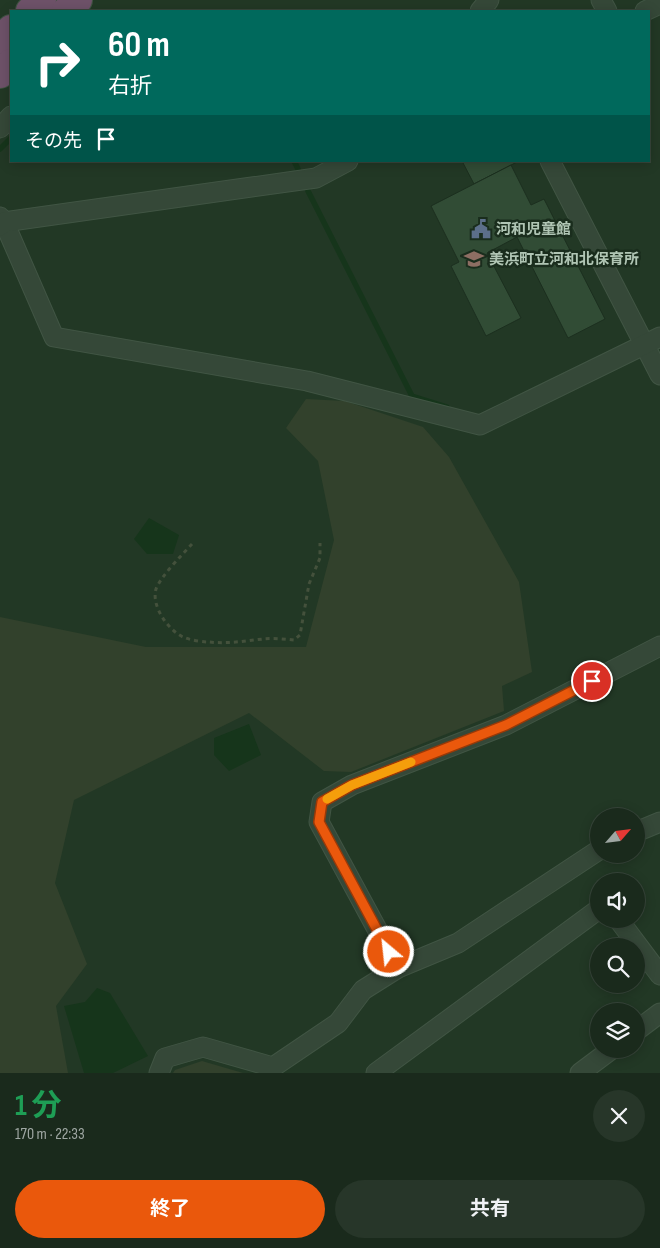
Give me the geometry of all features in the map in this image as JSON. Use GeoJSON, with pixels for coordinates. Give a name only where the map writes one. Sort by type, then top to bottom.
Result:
{"type":"FeatureCollection","features":[{"type":"Feature","properties":{"kind":"highway"},"geometry":{"type":"LineString","coordinates":[[31,10],[42,0]]}},
{"type":"Feature","properties":{"kind":"highway"},"geometry":{"type":"LineString","coordinates":[[67,10],[78,0]]}},
{"type":"Feature","properties":{"kind":"highway"},"geometry":{"type":"LineString","coordinates":[[0,40],[10,31]]}},
{"type":"Feature","properties":{"kind":"highway"},"geometry":{"type":"LineString","coordinates":[[0,74],[10,64]]}},
{"type":"Feature","properties":{"kind":"street"},"geometry":{"type":"LineString","coordinates":[[647,10],[660,4]]}},
{"type":"Feature","properties":{"kind":"street"},"geometry":{"type":"LineString","coordinates":[[0,128],[10,117]]}},
{"type":"Feature","properties":{"kind":"street"},"geometry":{"type":"LineString","coordinates":[[346,162],[316,178],[1,222],[54,337],[307,381],[480,425],[652,341]]}},
{"type":"Feature","properties":{"kind":"street"},"geometry":{"type":"LineString","coordinates":[[551,162],[652,341],[660,375]]}},
{"type":"Feature","properties":{"kind":"street"},"geometry":{"type":"LineString","coordinates":[[398,968],[319,822],[322,802],[352,785],[506,725],[660,646]]}},
{"type":"Feature","properties":{"kind":"street"},"geometry":{"type":"LineString","coordinates":[[645,828],[660,822]]}},
{"type":"Feature","properties":{"kind":"street"},"geometry":{"type":"LineString","coordinates":[[159,1073],[165,1058],[203,1047],[273,1067],[338,1023],[363,990],[398,968],[458,943],[590,856]]}},
{"type":"Feature","properties":{"kind":"street"},"geometry":{"type":"LineString","coordinates":[[376,1073],[590,916]]}},
{"type":"Feature","properties":{"kind":"street"},"geometry":{"type":"LineString","coordinates":[[625,928],[660,975]]}},
{"type":"Feature","properties":{"kind":"street"},"geometry":{"type":"LineString","coordinates":[[645,1024],[660,1013]]}},
{"type":"Feature","properties":{"kind":"street"},"geometry":{"type":"LineString","coordinates":[[580,1073],[600,1058]]}},
{"type":"Feature","properties":{"kind":"path"},"geometry":{"type":"LineString","coordinates":[[192,544],[177,560],[156,590],[158,610],[163,620],[182,636],[210,642],[238,643],[265,639],[294,640],[300,635],[309,584],[320,558],[320,543]]}},
{"type":"Feature","properties":{"kind":"shaded area"},"geometry":{"type":"Polygon","coordinates":[[[306,399],[345,401],[423,427],[449,457],[519,582],[532,672],[502,686],[504,711],[351,772],[324,771],[249,713],[74,800],[55,883],[87,964],[56,1006],[68,1073],[0,1073],[0,617],[146,647],[306,647],[334,540],[318,461],[286,428],[306,399]]]}},
{"type":"Feature","properties":{"kind":"shaded area"},"geometry":{"type":"Polygon","coordinates":[[[149,518],[179,535],[173,554],[147,554],[134,539],[149,518]]]}},
{"type":"Feature","properties":{"kind":"shaded area"},"geometry":{"type":"Polygon","coordinates":[[[249,724],[261,755],[229,771],[214,755],[214,738],[249,724]]]}},
{"type":"Feature","properties":{"kind":"shaded area"},"geometry":{"type":"Polygon","coordinates":[[[97,988],[110,993],[148,1056],[113,1073],[84,1073],[64,1006],[85,1002],[97,988]]]}},
{"type":"Feature","properties":{"kind":"shaded area"},"geometry":{"type":"Polygon","coordinates":[[[202,1061],[243,1073],[173,1073],[175,1070],[202,1061]]]}},
{"type":"Feature","properties":{"kind":"building"},"geometry":{"type":"Polygon","coordinates":[[[463,162],[517,162],[474,184],[463,162]]]}},
{"type":"Feature","properties":{"kind":"building"},"geometry":{"type":"Polygon","coordinates":[[[511,165],[531,205],[544,199],[605,319],[568,338],[517,237],[487,253],[521,318],[486,336],[451,266],[459,262],[431,206],[511,165]]]}},
{"type":"Feature","properties":{"kind":"waterway"},"geometry":{"type":"LineString","coordinates":[[0,149],[10,139]]}},
{"type":"Feature","properties":{"kind":"waterway"},"geometry":{"type":"LineString","coordinates":[[294,162],[298,169]]}},
{"type":"Feature","properties":{"kind":"waterway"},"geometry":{"type":"LineString","coordinates":[[308,191],[412,396],[447,407]]}},
{"type":"Feature","properties":{"kind":"slow traffic"},"geometry":{"type":"LineString","coordinates":[[327,799],[352,785],[411,762]]}},
{"type":"Feature","properties":{"kind":"place","name":"河和児童館"},"geometry":{"type":"Point","coordinates":[481,229]}},
{"type":"Feature","properties":{"kind":"place","name":"美浜町立河和北保育所"},"geometry":{"type":"Point","coordinates":[474,259]}},
{"type":"Feature","properties":{"kind":"route"},"geometry":{"type":"LineString","coordinates":[[389,952],[319,822],[322,802],[352,785],[506,725],[592,681]]}}]}
